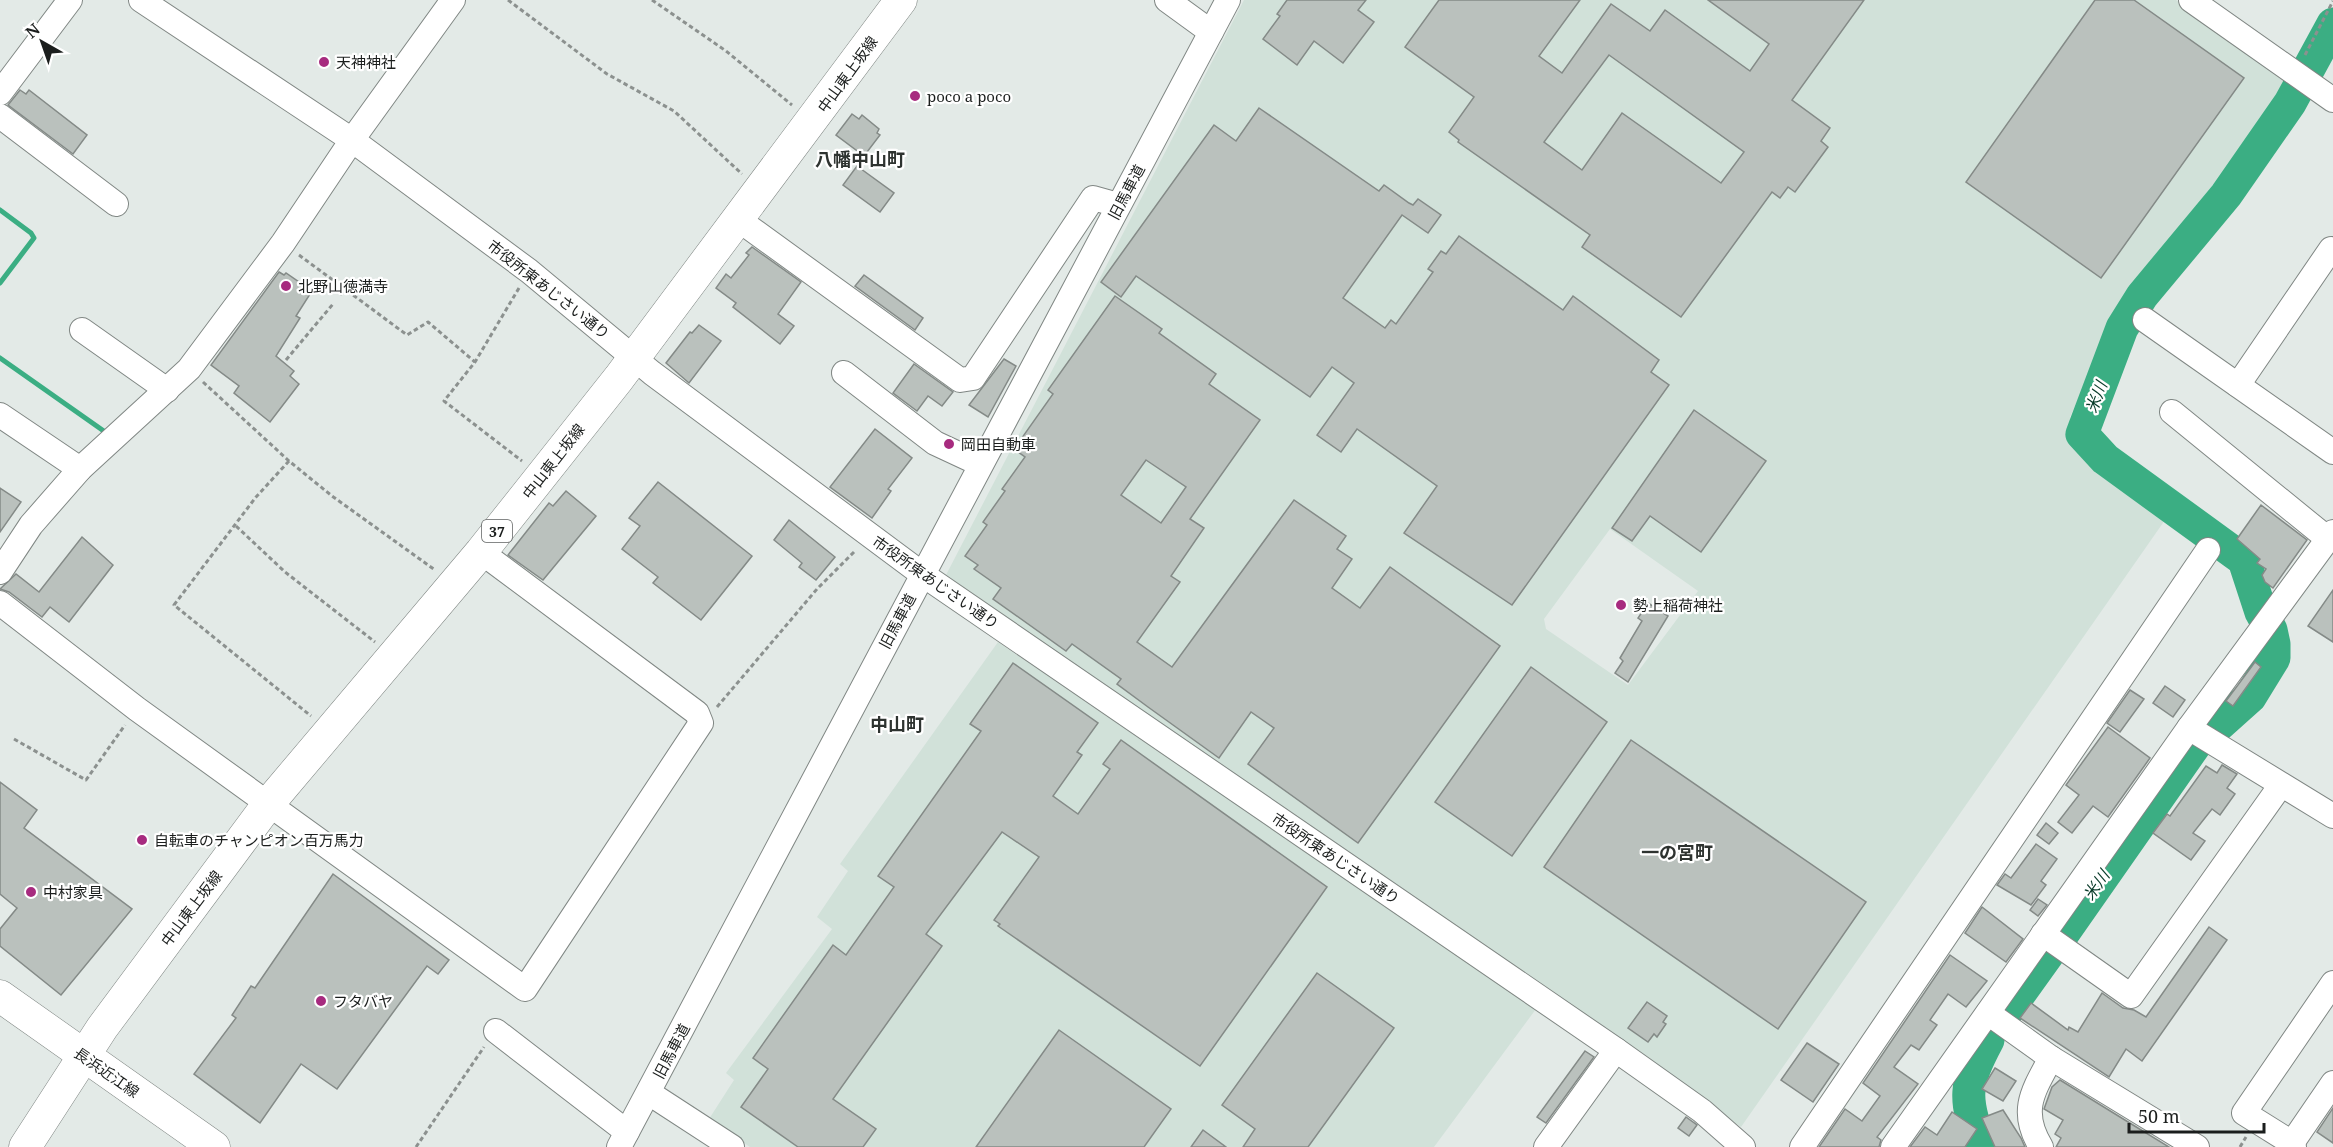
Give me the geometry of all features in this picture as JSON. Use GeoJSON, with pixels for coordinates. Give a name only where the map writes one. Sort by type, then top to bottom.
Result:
{"type":"FeatureCollection","features":[{"type":"Feature","properties":{"kind":"main road","name":"中山東上坂線"},"geometry":{"type":"LineString","coordinates":[[25,1147],[83,1055],[269,803],[481,552],[634,358],[902,0]]}},
{"type":"Feature","properties":{"kind":"main road","name":"長浜近江線"},"geometry":{"type":"LineString","coordinates":[[0,996],[214,1147]]}},
{"type":"Feature","properties":{"kind":"street"},"geometry":{"type":"LineString","coordinates":[[0,93],[70,0]]}},
{"type":"Feature","properties":{"kind":"street","name":"市役所東あじさい通り"},"geometry":{"type":"LineString","coordinates":[[141,0],[351,140],[529,271],[634,358],[922,574],[1616,1050],[1702,1111],[1743,1147]]}},
{"type":"Feature","properties":{"kind":"street"},"geometry":{"type":"LineString","coordinates":[[0,572],[31,525],[81,469],[189,369],[284,243],[351,140],[453,0]]}},
{"type":"Feature","properties":{"kind":"street"},"geometry":{"type":"LineString","coordinates":[[1167,0],[1211,32]]}},
{"type":"Feature","properties":{"kind":"street","name":"旧馬車道"},"geometry":{"type":"LineString","coordinates":[[623,1139],[1228,0]]}},
{"type":"Feature","properties":{"kind":"street"},"geometry":{"type":"LineString","coordinates":[[2191,0],[2333,100]]}},
{"type":"Feature","properties":{"kind":"street"},"geometry":{"type":"LineString","coordinates":[[0,116],[116,204]]}},
{"type":"Feature","properties":{"kind":"street"},"geometry":{"type":"LineString","coordinates":[[739,220],[960,380],[973,378],[1093,198],[1119,205]]}},
{"type":"Feature","properties":{"kind":"street"},"geometry":{"type":"LineString","coordinates":[[2238,385],[2331,249]]}},
{"type":"Feature","properties":{"kind":"street"},"geometry":{"type":"LineString","coordinates":[[2145,320],[2333,452]]}},
{"type":"Feature","properties":{"kind":"street"},"geometry":{"type":"LineString","coordinates":[[82,330],[167,390]]}},
{"type":"Feature","properties":{"kind":"street"},"geometry":{"type":"LineString","coordinates":[[844,373],[936,443],[980,464]]}},
{"type":"Feature","properties":{"kind":"street"},"geometry":{"type":"LineString","coordinates":[[1893,1147],[2189,728],[2331,536],[2172,412]]}},
{"type":"Feature","properties":{"kind":"street"},"geometry":{"type":"LineString","coordinates":[[0,415],[81,469]]}},
{"type":"Feature","properties":{"kind":"street"},"geometry":{"type":"LineString","coordinates":[[1802,1147],[2208,550]]}},
{"type":"Feature","properties":{"kind":"street"},"geometry":{"type":"LineString","coordinates":[[0,603],[137,709],[525,989],[701,723],[697,713],[481,552]]}},
{"type":"Feature","properties":{"kind":"street"},"geometry":{"type":"LineString","coordinates":[[2189,728],[2333,816]]}},
{"type":"Feature","properties":{"kind":"street"},"geometry":{"type":"LineString","coordinates":[[2043,934],[2131,996],[2281,785]]}},
{"type":"Feature","properties":{"kind":"street"},"geometry":{"type":"LineString","coordinates":[[2333,983],[2244,1113],[2253,1127],[2293,1145],[2333,1083]]}},
{"type":"Feature","properties":{"kind":"street"},"geometry":{"type":"LineString","coordinates":[[1988,1013],[2051,1058],[2191,1146]]}},
{"type":"Feature","properties":{"kind":"street"},"geometry":{"type":"LineString","coordinates":[[496,1031],[623,1139]]}},
{"type":"Feature","properties":{"kind":"street"},"geometry":{"type":"LineString","coordinates":[[1546,1147],[1616,1050]]}},
{"type":"Feature","properties":{"kind":"street"},"geometry":{"type":"LineString","coordinates":[[2041,1147],[2032,1129],[2029,1107],[2031,1096],[2051,1058]]}},
{"type":"Feature","properties":{"kind":"street"},"geometry":{"type":"LineString","coordinates":[[649,1093],[732,1147]]}},
{"type":"Feature","properties":{"kind":"path"},"geometry":{"type":"LineString","coordinates":[[508,0],[615,79],[674,111],[746,178]]}},
{"type":"Feature","properties":{"kind":"path"},"geometry":{"type":"LineString","coordinates":[[652,0],[726,51],[798,109]]}},
{"type":"Feature","properties":{"kind":"path"},"geometry":{"type":"LineString","coordinates":[[2299,78],[2333,1]]}},
{"type":"Feature","properties":{"kind":"path"},"geometry":{"type":"LineString","coordinates":[[284,243],[407,335],[428,322],[476,362]]}},
{"type":"Feature","properties":{"kind":"path"},"geometry":{"type":"LineString","coordinates":[[526,464],[444,401],[476,362],[529,271]]}},
{"type":"Feature","properties":{"kind":"path"},"geometry":{"type":"LineString","coordinates":[[340,295],[345,288]]}},
{"type":"Feature","properties":{"kind":"path"},"geometry":{"type":"LineString","coordinates":[[286,360],[333,304]]}},
{"type":"Feature","properties":{"kind":"path"},"geometry":{"type":"LineString","coordinates":[[189,369],[289,461],[437,571]]}},
{"type":"Feature","properties":{"kind":"path"},"geometry":{"type":"LineString","coordinates":[[289,461],[256,497],[174,605],[316,720]]}},
{"type":"Feature","properties":{"kind":"path"},"geometry":{"type":"LineString","coordinates":[[236,526],[285,572],[376,643]]}},
{"type":"Feature","properties":{"kind":"path"},"geometry":{"type":"LineString","coordinates":[[701,723],[817,589],[870,535]]}},
{"type":"Feature","properties":{"kind":"path"},"geometry":{"type":"LineString","coordinates":[[14,739],[86,780],[137,709]]}},
{"type":"Feature","properties":{"kind":"path"},"geometry":{"type":"LineString","coordinates":[[416,1147],[496,1031]]}},
{"type":"Feature","properties":{"kind":"shaded area"},"geometry":{"type":"Polygon","coordinates":[[[1244,0],[2176,0],[2292,80],[2246,154],[2202,211],[2121,304],[2070,417],[2073,443],[2090,466],[2165,520],[1741,1127],[946,575],[1244,0]],[[1610,529],[1544,619],[1546,629],[1628,685],[1698,591],[1610,529]]]}},
{"type":"Feature","properties":{"kind":"shaded area"},"geometry":{"type":"Polygon","coordinates":[[[998,642],[1536,1009],[1434,1147],[750,1147],[709,1119],[734,1080],[726,1073],[832,929],[817,917],[848,871],[840,864],[998,642]]]}},
{"type":"Feature","properties":{"kind":"building"},"geometry":{"type":"Polygon","coordinates":[[[1287,0],[1366,0],[1358,10],[1374,22],[1343,63],[1314,41],[1297,65],[1263,39],[1280,16],[1277,14],[1287,0]]]}},
{"type":"Feature","properties":{"kind":"building"},"geometry":{"type":"Polygon","coordinates":[[[1439,0],[1580,0],[1539,56],[1562,73],[1611,4],[1650,31],[1665,10],[1750,71],[1769,44],[1708,0],[1864,0],[1792,100],[1830,128],[1821,141],[1828,147],[1795,192],[1788,187],[1780,198],[1772,192],[1681,317],[1582,247],[1590,235],[1458,142],[1459,140],[1449,132],[1474,97],[1405,47],[1439,0]],[[1609,55],[1544,142],[1582,170],[1622,113],[1721,183],[1744,152],[1609,55]]]}},
{"type":"Feature","properties":{"kind":"building"},"geometry":{"type":"Polygon","coordinates":[[[2095,0],[2134,0],[2244,78],[2101,278],[1966,182],[2095,0]]]}},
{"type":"Feature","properties":{"kind":"building"},"geometry":{"type":"Polygon","coordinates":[[[20,90],[26,94],[29,90],[87,135],[73,154],[8,105],[20,90]]]}},
{"type":"Feature","properties":{"kind":"building"},"geometry":{"type":"Polygon","coordinates":[[[1259,108],[1379,191],[1384,185],[1409,203],[1413,205],[1418,199],[1441,215],[1428,233],[1402,215],[1343,298],[1385,328],[1391,320],[1396,324],[1433,272],[1428,269],[1441,251],[1446,254],[1459,236],[1563,310],[1573,296],[1659,360],[1651,372],[1669,385],[1512,605],[1404,533],[1437,486],[1357,429],[1341,452],[1317,435],[1354,383],[1332,367],[1310,397],[1136,276],[1121,297],[1101,282],[1214,125],[1236,141],[1259,108]]]}},
{"type":"Feature","properties":{"kind":"building"},"geometry":{"type":"Polygon","coordinates":[[[852,114],[859,119],[862,115],[879,129],[877,133],[880,135],[864,156],[836,135],[852,114]]]}},
{"type":"Feature","properties":{"kind":"building"},"geometry":{"type":"Polygon","coordinates":[[[857,166],[894,193],[880,212],[843,185],[857,166]]]}},
{"type":"Feature","properties":{"kind":"building"},"geometry":{"type":"Polygon","coordinates":[[[752,247],[801,282],[778,314],[794,326],[780,344],[733,307],[736,303],[716,288],[726,274],[731,278],[749,255],[746,253],[752,247]]]}},
{"type":"Feature","properties":{"kind":"building"},"geometry":{"type":"Polygon","coordinates":[[[279,272],[284,275],[286,273],[312,291],[296,316],[300,318],[276,356],[294,371],[290,376],[299,384],[270,422],[234,393],[239,386],[211,365],[279,272]]]}},
{"type":"Feature","properties":{"kind":"building"},"geometry":{"type":"Polygon","coordinates":[[[864,275],[923,318],[915,330],[855,286],[864,275]]]}},
{"type":"Feature","properties":{"kind":"building"},"geometry":{"type":"Polygon","coordinates":[[[1115,296],[1162,329],[1159,333],[1216,374],[1209,384],[1260,420],[1190,519],[1204,528],[1171,576],[1180,582],[1137,642],[1172,667],[1294,500],[1346,536],[1337,549],[1352,559],[1332,588],[1360,608],[1390,567],[1500,646],[1358,843],[1248,764],[1274,728],[1251,712],[1219,758],[1117,684],[1121,679],[1072,644],[1066,651],[993,599],[1001,588],[974,569],[978,565],[965,556],[987,525],[983,522],[1005,491],[1002,489],[1025,457],[1014,449],[1053,394],[1048,390],[1115,296]],[[1146,460],[1121,495],[1161,523],[1186,487],[1146,460]]]}},
{"type":"Feature","properties":{"kind":"building"},"geometry":{"type":"Polygon","coordinates":[[[699,325],[721,341],[689,383],[666,363],[690,332],[692,333],[699,325]]]}},
{"type":"Feature","properties":{"kind":"building"},"geometry":{"type":"Polygon","coordinates":[[[1004,359],[1016,366],[988,417],[969,405],[1004,359]]]}},
{"type":"Feature","properties":{"kind":"building"},"geometry":{"type":"Polygon","coordinates":[[[914,364],[953,392],[942,406],[928,396],[917,411],[893,393],[914,364]]]}},
{"type":"Feature","properties":{"kind":"building"},"geometry":{"type":"Polygon","coordinates":[[[1694,410],[1766,461],[1701,552],[1650,516],[1632,541],[1612,528],[1694,410]]]}},
{"type":"Feature","properties":{"kind":"building"},"geometry":{"type":"Polygon","coordinates":[[[875,429],[912,458],[888,489],[891,491],[872,518],[830,487],[875,429]]]}},
{"type":"Feature","properties":{"kind":"building"},"geometry":{"type":"Polygon","coordinates":[[[658,482],[752,556],[701,620],[653,583],[658,577],[622,549],[640,526],[629,518],[658,482]]]}},
{"type":"Feature","properties":{"kind":"building"},"geometry":{"type":"Polygon","coordinates":[[[0,488],[21,502],[0,532],[0,488]]]}},
{"type":"Feature","properties":{"kind":"building"},"geometry":{"type":"Polygon","coordinates":[[[566,491],[596,516],[543,580],[508,555],[549,503],[553,506],[566,491]]]}},
{"type":"Feature","properties":{"kind":"building"},"geometry":{"type":"Polygon","coordinates":[[[2261,505],[2307,540],[2273,588],[2265,582],[2262,575],[2266,569],[2257,563],[2260,559],[2237,539],[2261,505]]]}},
{"type":"Feature","properties":{"kind":"building"},"geometry":{"type":"Polygon","coordinates":[[[789,520],[835,557],[816,580],[799,567],[802,563],[774,540],[789,520]]]}},
{"type":"Feature","properties":{"kind":"building"},"geometry":{"type":"Polygon","coordinates":[[[82,537],[113,565],[69,622],[50,607],[42,617],[9,592],[0,589],[16,574],[39,592],[82,537]]]}},
{"type":"Feature","properties":{"kind":"building"},"geometry":{"type":"Polygon","coordinates":[[[2333,590],[2333,642],[2308,626],[2333,590]]]}},
{"type":"Feature","properties":{"kind":"building"},"geometry":{"type":"Polygon","coordinates":[[[1648,603],[1668,616],[1628,682],[1615,673],[1623,661],[1620,658],[1642,621],[1638,618],[1648,603]]]}},
{"type":"Feature","properties":{"kind":"building"},"geometry":{"type":"Polygon","coordinates":[[[2255,662],[2261,667],[2233,706],[2226,701],[2255,662]]]}},
{"type":"Feature","properties":{"kind":"building"},"geometry":{"type":"Polygon","coordinates":[[[1013,663],[1098,723],[1077,752],[1082,755],[1053,796],[1078,814],[1110,769],[1103,764],[1121,740],[1327,887],[1200,1066],[998,926],[1000,924],[994,920],[1039,857],[1002,832],[926,934],[942,946],[833,1099],[876,1129],[863,1147],[798,1147],[741,1107],[768,1069],[753,1058],[833,945],[846,955],[894,887],[878,876],[981,731],[970,724],[1013,663]]]}},
{"type":"Feature","properties":{"kind":"building"},"geometry":{"type":"Polygon","coordinates":[[[1531,667],[1607,722],[1512,856],[1435,802],[1531,667]]]}},
{"type":"Feature","properties":{"kind":"building"},"geometry":{"type":"Polygon","coordinates":[[[2165,686],[2185,700],[2173,717],[2153,703],[2165,686]]]}},
{"type":"Feature","properties":{"kind":"building"},"geometry":{"type":"Polygon","coordinates":[[[2130,690],[2144,699],[2120,732],[2107,723],[2130,690]]]}},
{"type":"Feature","properties":{"kind":"building"},"geometry":{"type":"Polygon","coordinates":[[[2108,727],[2150,758],[2108,817],[2093,806],[2072,833],[2058,822],[2079,795],[2066,785],[2108,727]]]}},
{"type":"Feature","properties":{"kind":"building"},"geometry":{"type":"Polygon","coordinates":[[[1631,740],[1866,902],[1778,1029],[1544,867],[1631,740]]]}},
{"type":"Feature","properties":{"kind":"building"},"geometry":{"type":"Polygon","coordinates":[[[2222,765],[2237,774],[2227,788],[2235,794],[2220,815],[2212,809],[2193,833],[2205,841],[2191,860],[2153,833],[2167,814],[2170,816],[2206,766],[2217,773],[2222,765]]]}},
{"type":"Feature","properties":{"kind":"building"},"geometry":{"type":"Polygon","coordinates":[[[0,782],[37,810],[24,828],[132,909],[61,995],[0,946],[0,929],[17,908],[0,894],[0,782]]]}},
{"type":"Feature","properties":{"kind":"building"},"geometry":{"type":"Polygon","coordinates":[[[2046,823],[2058,833],[2049,844],[2037,835],[2046,823]]]}},
{"type":"Feature","properties":{"kind":"building"},"geometry":{"type":"Polygon","coordinates":[[[2036,844],[2057,859],[2041,881],[2046,885],[2031,905],[1997,885],[2005,874],[2011,878],[2036,844]]]}},
{"type":"Feature","properties":{"kind":"building","name":"フタバヤ"},"geometry":{"type":"Polygon","coordinates":[[[333,874],[449,960],[438,974],[427,966],[337,1089],[301,1064],[260,1123],[194,1074],[236,1018],[232,1015],[251,986],[255,988],[333,874]]]}},
{"type":"Feature","properties":{"kind":"building"},"geometry":{"type":"Polygon","coordinates":[[[2038,899],[2047,905],[2038,916],[2030,910],[2038,899]]]}},
{"type":"Feature","properties":{"kind":"building"},"geometry":{"type":"Polygon","coordinates":[[[1982,907],[2023,939],[2006,962],[1965,933],[1982,907]]]}},
{"type":"Feature","properties":{"kind":"building"},"geometry":{"type":"Polygon","coordinates":[[[2209,927],[2227,940],[2142,1061],[2126,1049],[2109,1077],[2020,1018],[2031,1003],[2068,1030],[2069,1027],[2078,1032],[2102,993],[2123,1008],[2134,1010],[2146,1017],[2209,927]]]}},
{"type":"Feature","properties":{"kind":"building"},"geometry":{"type":"Polygon","coordinates":[[[1950,955],[1987,981],[1966,1007],[1948,994],[1930,1020],[1937,1025],[1919,1050],[1911,1045],[1894,1067],[1918,1084],[1877,1137],[1881,1140],[1879,1147],[1819,1147],[1845,1109],[1862,1121],[1880,1096],[1863,1083],[1950,955]]]}},
{"type":"Feature","properties":{"kind":"building"},"geometry":{"type":"Polygon","coordinates":[[[1317,973],[1394,1028],[1308,1147],[1243,1147],[1255,1129],[1222,1105],[1317,973]]]}},
{"type":"Feature","properties":{"kind":"building"},"geometry":{"type":"Polygon","coordinates":[[[1647,1002],[1667,1016],[1663,1022],[1666,1024],[1657,1037],[1654,1034],[1648,1042],[1628,1028],[1647,1002]]]}},
{"type":"Feature","properties":{"kind":"building"},"geometry":{"type":"Polygon","coordinates":[[[1059,1030],[1171,1109],[1144,1147],[976,1147],[1059,1030]]]}},
{"type":"Feature","properties":{"kind":"building"},"geometry":{"type":"Polygon","coordinates":[[[1807,1043],[1839,1064],[1813,1102],[1781,1080],[1807,1043]]]}},
{"type":"Feature","properties":{"kind":"building"},"geometry":{"type":"Polygon","coordinates":[[[1585,1051],[1594,1057],[1546,1123],[1537,1117],[1585,1051]]]}},
{"type":"Feature","properties":{"kind":"building"},"geometry":{"type":"Polygon","coordinates":[[[1995,1068],[2016,1081],[2003,1101],[1982,1089],[1995,1068]]]}},
{"type":"Feature","properties":{"kind":"building"},"geometry":{"type":"Polygon","coordinates":[[[2060,1080],[2169,1147],[2056,1147],[2061,1138],[2055,1134],[2063,1120],[2044,1109],[2052,1087],[2060,1080]]]}},
{"type":"Feature","properties":{"kind":"building"},"geometry":{"type":"Polygon","coordinates":[[[2333,1108],[2333,1143],[2317,1132],[2333,1108]]]}},
{"type":"Feature","properties":{"kind":"building"},"geometry":{"type":"Polygon","coordinates":[[[2003,1110],[2025,1147],[1995,1147],[1982,1118],[2003,1110]]]}},
{"type":"Feature","properties":{"kind":"building"},"geometry":{"type":"Polygon","coordinates":[[[1952,1112],[1977,1129],[1965,1147],[1910,1147],[1925,1127],[1937,1135],[1952,1112]]]}},
{"type":"Feature","properties":{"kind":"building"},"geometry":{"type":"Polygon","coordinates":[[[1686,1117],[1697,1125],[1689,1136],[1678,1128],[1686,1117]]]}},
{"type":"Feature","properties":{"kind":"building"},"geometry":{"type":"Polygon","coordinates":[[[1203,1130],[1226,1147],[1191,1147],[1203,1130]]]}},
{"type":"Feature","properties":{"kind":"waterway","name":"米川"},"geometry":{"type":"LineString","coordinates":[[2212,731],[2250,697],[2274,658],[2271,630],[2261,612],[2244,560],[2105,459],[2082,434],[2122,328],[2142,296],[2226,195],[2290,103],[2333,24]]}},
{"type":"Feature","properties":{"kind":"waterway"},"geometry":{"type":"LineString","coordinates":[[0,210],[31,233],[34,238],[0,283]]}},
{"type":"Feature","properties":{"kind":"waterway"},"geometry":{"type":"LineString","coordinates":[[0,358],[108,434]]}},
{"type":"Feature","properties":{"kind":"waterway","name":"米川"},"geometry":{"type":"LineString","coordinates":[[2060,938],[2195,745]]}},
{"type":"Feature","properties":{"kind":"waterway","name":"米川"},"geometry":{"type":"LineString","coordinates":[[2008,1010],[2051,950]]}},
{"type":"Feature","properties":{"kind":"waterway","name":"米川"},"geometry":{"type":"LineString","coordinates":[[1982,1147],[1969,1104],[1969,1092],[1974,1069],[1988,1040]]}},
{"type":"Feature","properties":{"kind":"place","name":"天神神社"},"geometry":{"type":"Point","coordinates":[324,62]}},
{"type":"Feature","properties":{"kind":"place","name":"poco a poco"},"geometry":{"type":"Point","coordinates":[915,96]}},
{"type":"Feature","properties":{"kind":"place","name":"北野山徳満寺"},"geometry":{"type":"Point","coordinates":[286,286]}},
{"type":"Feature","properties":{"kind":"place","name":"岡田自動車"},"geometry":{"type":"Point","coordinates":[949,444]}},
{"type":"Feature","properties":{"kind":"place","name":"勢上稲荷神社"},"geometry":{"type":"Point","coordinates":[1621,605]}},
{"type":"Feature","properties":{"kind":"place","name":"自転車のチャンピオン百万馬力"},"geometry":{"type":"Point","coordinates":[142,840]}},
{"type":"Feature","properties":{"kind":"place","name":"中村家具"},"geometry":{"type":"Point","coordinates":[31,892]}},
{"type":"Feature","properties":{"kind":"place","name":"フタバヤ"},"geometry":{"type":"Point","coordinates":[321,1001]}},
{"type":"Feature","properties":{"kind":"district","name":"八幡中山町"},"geometry":{"type":"Point","coordinates":[860,159]}},
{"type":"Feature","properties":{"kind":"district","name":"中山町"},"geometry":{"type":"Point","coordinates":[897,724]}},
{"type":"Feature","properties":{"kind":"district","name":"一の宮町"},"geometry":{"type":"Point","coordinates":[1677,852]}}]}
